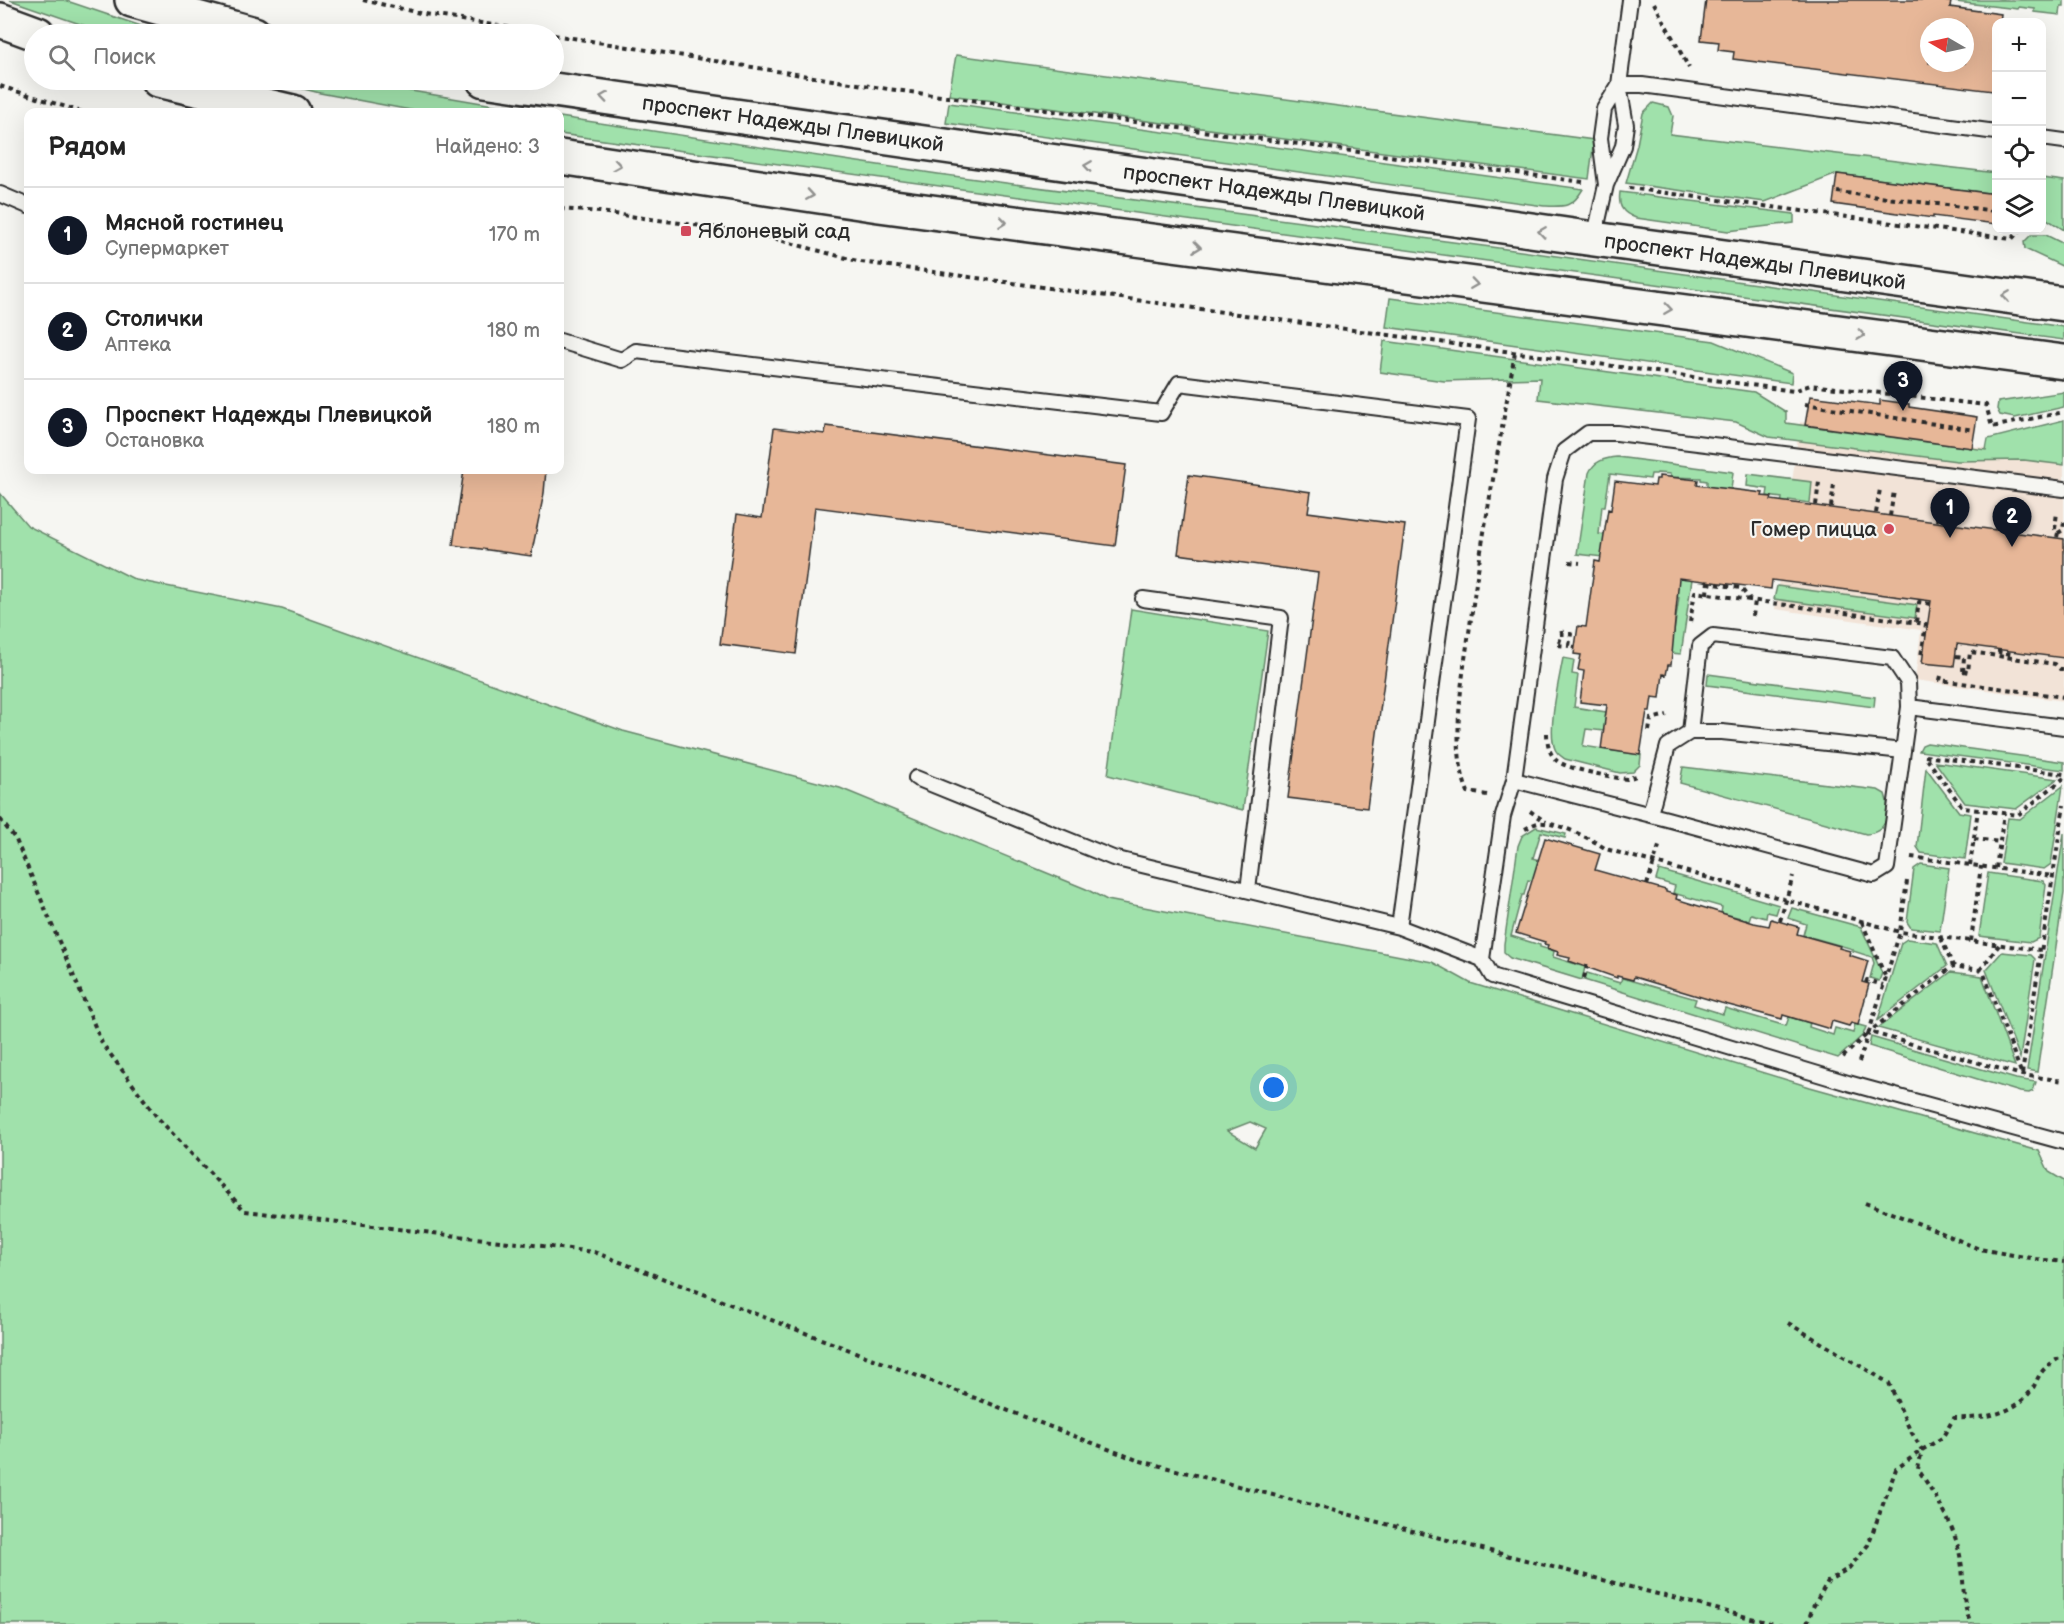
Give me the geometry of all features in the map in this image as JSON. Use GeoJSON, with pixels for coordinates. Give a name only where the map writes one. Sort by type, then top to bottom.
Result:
{"type":"FeatureCollection","features":[{"type":"Feature","properties":{"kind":"main road"},"geometry":{"type":"LineString","coordinates":[[132,0],[218,24]]}},
{"type":"Feature","properties":{"kind":"main road"},"geometry":{"type":"LineString","coordinates":[[0,20],[24,29]]}},
{"type":"Feature","properties":{"kind":"main road"},"geometry":{"type":"LineString","coordinates":[[200,90],[276,108]]}},
{"type":"Feature","properties":{"kind":"main road","name":"проспект Надежды Плевицкой"},"geometry":{"type":"LineString","coordinates":[[554,90],[2064,304]]}},
{"type":"Feature","properties":{"kind":"main road"},"geometry":{"type":"LineString","coordinates":[[564,157],[879,205],[2064,362]]}},
{"type":"Feature","properties":{"kind":"lane"},"geometry":{"type":"LineString","coordinates":[[1594,239],[1606,185],[1623,146],[1626,125],[1619,85],[1630,0]]}},
{"type":"Feature","properties":{"kind":"lane"},"geometry":{"type":"LineString","coordinates":[[1619,85],[1642,85],[1992,131]]}},
{"type":"Feature","properties":{"kind":"lane"},"geometry":{"type":"LineString","coordinates":[[1606,185],[1600,138],[1604,109],[1619,85]]}},
{"type":"Feature","properties":{"kind":"lane"},"geometry":{"type":"LineString","coordinates":[[2046,139],[2064,141]]}},
{"type":"Feature","properties":{"kind":"lane"},"geometry":{"type":"LineString","coordinates":[[0,194],[24,204]]}},
{"type":"Feature","properties":{"kind":"lane"},"geometry":{"type":"LineString","coordinates":[[564,341],[622,360],[636,351],[1161,413],[1179,384],[1468,419],[1399,927]]}},
{"type":"Feature","properties":{"kind":"lane"},"geometry":{"type":"LineString","coordinates":[[1482,959],[1503,816],[1514,780],[1556,479],[1564,451],[1588,433],[1617,434],[2064,489]]}},
{"type":"Feature","properties":{"kind":"lane"},"geometry":{"type":"LineString","coordinates":[[1143,599],[1281,618],[1248,890]]}},
{"type":"Feature","properties":{"kind":"lane"},"geometry":{"type":"LineString","coordinates":[[1514,780],[1650,814],[1874,875],[1887,867],[1909,707],[1908,682],[1892,658],[1713,636],[1700,646],[1689,732]]}},
{"type":"Feature","properties":{"kind":"lane"},"geometry":{"type":"LineString","coordinates":[[1909,707],[2064,727]]}},
{"type":"Feature","properties":{"kind":"lane"},"geometry":{"type":"LineString","coordinates":[[1650,814],[1668,746],[1689,732],[1722,732],[1903,751]]}},
{"type":"Feature","properties":{"kind":"lane"},"geometry":{"type":"LineString","coordinates":[[916,778],[1113,858],[1399,927],[1482,959],[1492,976],[1848,1083],[2064,1142]]}},
{"type":"Feature","properties":{"kind":"path"},"geometry":{"type":"LineString","coordinates":[[363,0],[424,14],[485,24]]}},
{"type":"Feature","properties":{"kind":"path"},"geometry":{"type":"LineString","coordinates":[[1654,2],[1694,76]]}},
{"type":"Feature","properties":{"kind":"path"},"geometry":{"type":"LineString","coordinates":[[564,37],[888,89],[2012,239],[2016,234]]}},
{"type":"Feature","properties":{"kind":"path"},"geometry":{"type":"LineString","coordinates":[[0,86],[69,108]]}},
{"type":"Feature","properties":{"kind":"path"},"geometry":{"type":"LineString","coordinates":[[1837,192],[1992,211]]}},
{"type":"Feature","properties":{"kind":"path"},"geometry":{"type":"LineString","coordinates":[[564,209],[753,233],[861,262],[1794,391],[1810,385],[1986,405],[1992,427],[2064,412]]}},
{"type":"Feature","properties":{"kind":"path"},"geometry":{"type":"LineString","coordinates":[[1510,794],[1494,796],[1468,792],[1463,779],[1458,742],[1465,661],[1476,582],[1515,352]]}},
{"type":"Feature","properties":{"kind":"path"},"geometry":{"type":"LineString","coordinates":[[1805,404],[1974,430]]}},
{"type":"Feature","properties":{"kind":"path"},"geometry":{"type":"LineString","coordinates":[[1816,505],[1820,478]]}},
{"type":"Feature","properties":{"kind":"path"},"geometry":{"type":"LineString","coordinates":[[1831,507],[1834,479]]}},
{"type":"Feature","properties":{"kind":"path"},"geometry":{"type":"LineString","coordinates":[[1874,484],[1880,488],[1894,490],[1902,488]]}},
{"type":"Feature","properties":{"kind":"path"},"geometry":{"type":"LineString","coordinates":[[1876,513],[1880,488]]}},
{"type":"Feature","properties":{"kind":"path"},"geometry":{"type":"LineString","coordinates":[[1890,516],[1894,490]]}},
{"type":"Feature","properties":{"kind":"path"},"geometry":{"type":"LineString","coordinates":[[1937,521],[1941,493]]}},
{"type":"Feature","properties":{"kind":"path"},"geometry":{"type":"LineString","coordinates":[[1952,523],[1956,494]]}},
{"type":"Feature","properties":{"kind":"path"},"geometry":{"type":"LineString","coordinates":[[1996,500],[2008,505],[2024,504]]}},
{"type":"Feature","properties":{"kind":"path"},"geometry":{"type":"LineString","coordinates":[[2064,509],[2058,508],[2055,529],[2057,535],[2063,530],[2064,522]]}},
{"type":"Feature","properties":{"kind":"path"},"geometry":{"type":"LineString","coordinates":[[1998,514],[1996,527],[2006,522]]}},
{"type":"Feature","properties":{"kind":"path"},"geometry":{"type":"LineString","coordinates":[[2013,532],[2015,516]]}},
{"type":"Feature","properties":{"kind":"path"},"geometry":{"type":"LineString","coordinates":[[1568,572],[1571,552]]}},
{"type":"Feature","properties":{"kind":"path"},"geometry":{"type":"LineString","coordinates":[[1569,562],[1580,563]]}},
{"type":"Feature","properties":{"kind":"path"},"geometry":{"type":"LineString","coordinates":[[1707,594],[1708,582],[1741,588],[1750,600],[1765,600],[1926,624],[1920,665]]}},
{"type":"Feature","properties":{"kind":"path"},"geometry":{"type":"LineString","coordinates":[[1916,622],[1919,602],[1931,604]]}},
{"type":"Feature","properties":{"kind":"path"},"geometry":{"type":"LineString","coordinates":[[1556,656],[1563,633],[1560,624]]}},
{"type":"Feature","properties":{"kind":"path"},"geometry":{"type":"LineString","coordinates":[[1558,645],[1569,646]]}},
{"type":"Feature","properties":{"kind":"path"},"geometry":{"type":"LineString","coordinates":[[1999,650],[1999,652],[2012,654]]}},
{"type":"Feature","properties":{"kind":"path"},"geometry":{"type":"LineString","coordinates":[[1956,656],[1964,657],[1963,671],[1968,672],[1970,652],[2055,664],[2060,669],[2064,669]]}},
{"type":"Feature","properties":{"kind":"path"},"geometry":{"type":"LineString","coordinates":[[1929,679],[1941,678],[2064,697]]}},
{"type":"Feature","properties":{"kind":"path"},"geometry":{"type":"LineString","coordinates":[[1649,731],[1651,720],[1674,712]]}},
{"type":"Feature","properties":{"kind":"path"},"geometry":{"type":"LineString","coordinates":[[1547,729],[1551,752],[1556,760],[1564,765],[1618,778],[1627,779],[1641,774]]}},
{"type":"Feature","properties":{"kind":"path"},"geometry":{"type":"LineString","coordinates":[[1919,755],[2064,776]]}},
{"type":"Feature","properties":{"kind":"path"},"geometry":{"type":"LineString","coordinates":[[1923,763],[1925,756]]}},
{"type":"Feature","properties":{"kind":"path"},"geometry":{"type":"LineString","coordinates":[[1925,756],[1963,808],[2018,815],[2064,776]]}},
{"type":"Feature","properties":{"kind":"path"},"geometry":{"type":"LineString","coordinates":[[2022,1075],[2064,805]]}},
{"type":"Feature","properties":{"kind":"path"},"geometry":{"type":"LineString","coordinates":[[1970,865],[1978,810]]}},
{"type":"Feature","properties":{"kind":"path"},"geometry":{"type":"LineString","coordinates":[[1996,868],[2004,813]]}},
{"type":"Feature","properties":{"kind":"path"},"geometry":{"type":"LineString","coordinates":[[0,819],[16,840],[102,1043],[157,1117],[245,1211],[594,1252],[1137,1460],[1774,1624]]}},
{"type":"Feature","properties":{"kind":"path"},"geometry":{"type":"LineString","coordinates":[[1522,831],[1539,823],[1551,824],[1594,841],[1606,849],[1900,932],[2041,950]]}},
{"type":"Feature","properties":{"kind":"path"},"geometry":{"type":"LineString","coordinates":[[1974,839],[2000,842]]}},
{"type":"Feature","properties":{"kind":"path"},"geometry":{"type":"LineString","coordinates":[[1647,885],[1661,841]]}},
{"type":"Feature","properties":{"kind":"path"},"geometry":{"type":"LineString","coordinates":[[1911,846],[1910,857],[2054,876]]}},
{"type":"Feature","properties":{"kind":"path"},"geometry":{"type":"LineString","coordinates":[[1971,941],[1982,867]]}},
{"type":"Feature","properties":{"kind":"path"},"geometry":{"type":"LineString","coordinates":[[1780,921],[1793,876]]}},
{"type":"Feature","properties":{"kind":"path"},"geometry":{"type":"LineString","coordinates":[[1855,1066],[1858,1066],[1900,932],[1907,879]]}},
{"type":"Feature","properties":{"kind":"path"},"geometry":{"type":"LineString","coordinates":[[1862,922],[1886,977]]}},
{"type":"Feature","properties":{"kind":"path"},"geometry":{"type":"LineString","coordinates":[[1941,937],[1953,966]]}},
{"type":"Feature","properties":{"kind":"path"},"geometry":{"type":"LineString","coordinates":[[1980,970],[1999,945]]}},
{"type":"Feature","properties":{"kind":"path"},"geometry":{"type":"LineString","coordinates":[[1582,983],[1587,966],[1592,968]]}},
{"type":"Feature","properties":{"kind":"path"},"geometry":{"type":"LineString","coordinates":[[1846,1064],[1838,1061],[1869,1032],[1953,966],[1980,970],[1984,974],[2022,1075]]}},
{"type":"Feature","properties":{"kind":"path"},"geometry":{"type":"LineString","coordinates":[[1866,983],[1867,980],[1883,985]]}},
{"type":"Feature","properties":{"kind":"path"},"geometry":{"type":"LineString","coordinates":[[1869,1032],[2022,1075],[2064,1081]]}},
{"type":"Feature","properties":{"kind":"path"},"geometry":{"type":"LineString","coordinates":[[1865,1203],[1979,1249],[2064,1262]]}},
{"type":"Feature","properties":{"kind":"path"},"geometry":{"type":"LineString","coordinates":[[1788,1323],[1889,1383],[1909,1428],[1922,1450],[1918,1469],[1950,1523],[1961,1559],[1965,1610],[1971,1624]]}},
{"type":"Feature","properties":{"kind":"path"},"geometry":{"type":"LineString","coordinates":[[1807,1624],[1813,1607],[1828,1581],[1849,1568],[1868,1545],[1896,1469],[1942,1438],[1954,1418],[1967,1418],[2010,1410],[2031,1392],[2040,1373],[2055,1360],[2064,1356]]}},
{"type":"Feature","properties":{"kind":"shaded area"},"geometry":{"type":"Polygon","coordinates":[[[1800,422],[2064,459],[2064,701],[1915,680],[1921,630],[1775,609],[1800,422]]]}},
{"type":"Feature","properties":{"kind":"green space"},"geometry":{"type":"Polygon","coordinates":[[[10,0],[64,0],[135,24],[80,24],[10,0]]]}},
{"type":"Feature","properties":{"kind":"green space"},"geometry":{"type":"Polygon","coordinates":[[[1956,0],[2064,0],[2064,6],[2061,6],[2060,15],[2035,12],[2035,9],[1956,2],[1956,0]]]}},
{"type":"Feature","properties":{"kind":"green space"},"geometry":{"type":"Polygon","coordinates":[[[956,55],[1594,140],[1589,179],[949,95],[956,55]]]}},
{"type":"Feature","properties":{"kind":"green space"},"geometry":{"type":"Polygon","coordinates":[[[308,90],[405,90],[511,108],[400,108],[308,90]]]}},
{"type":"Feature","properties":{"kind":"green space"},"geometry":{"type":"Polygon","coordinates":[[[949,103],[1583,189],[1575,200],[1567,205],[1544,206],[946,123],[949,103]]]}},
{"type":"Feature","properties":{"kind":"green space"},"geometry":{"type":"Polygon","coordinates":[[[1653,103],[1669,107],[1673,116],[1670,134],[1992,173],[1992,193],[1837,174],[1765,202],[1626,183],[1643,113],[1653,103]]]}},
{"type":"Feature","properties":{"kind":"green space"},"geometry":{"type":"Polygon","coordinates":[[[564,118],[938,174],[1506,249],[2064,327],[2064,340],[564,135],[564,118]]]}},
{"type":"Feature","properties":{"kind":"green space"},"geometry":{"type":"Polygon","coordinates":[[[2046,179],[2064,181],[2064,230],[2046,219],[2046,179]]]}},
{"type":"Feature","properties":{"kind":"green space"},"geometry":{"type":"Polygon","coordinates":[[[1620,192],[1794,214],[1794,223],[1728,231],[1636,218],[1627,214],[1622,208],[1620,192]]]}},
{"type":"Feature","properties":{"kind":"green space"},"geometry":{"type":"Polygon","coordinates":[[[2031,235],[2046,235],[2064,244],[2064,267],[2025,249],[2024,242],[2031,235]]]}},
{"type":"Feature","properties":{"kind":"green space"},"geometry":{"type":"Polygon","coordinates":[[[1390,298],[1714,341],[1792,373],[1791,383],[1386,327],[1390,298]]]}},
{"type":"Feature","properties":{"kind":"green space"},"geometry":{"type":"Polygon","coordinates":[[[1384,341],[1754,392],[1786,412],[1786,423],[1986,450],[1988,439],[2064,420],[2064,465],[2024,460],[1957,461],[1769,437],[1736,422],[1538,399],[1540,378],[1444,381],[1380,372],[1384,341]]]}},
{"type":"Feature","properties":{"kind":"green space"},"geometry":{"type":"Polygon","coordinates":[[[2064,392],[2064,407],[2015,418],[2000,415],[1997,409],[1998,402],[2064,392]]]}},
{"type":"Feature","properties":{"kind":"green space"},"geometry":{"type":"Polygon","coordinates":[[[1617,457],[1733,472],[1731,490],[1707,487],[1707,481],[1701,478],[1670,477],[1670,474],[1657,473],[1651,474],[1650,479],[1610,474],[1605,506],[1602,506],[1599,534],[1606,535],[1603,557],[1577,554],[1589,473],[1600,461],[1617,457]]]}},
{"type":"Feature","properties":{"kind":"green space"},"geometry":{"type":"Polygon","coordinates":[[[1748,474],[1812,482],[1810,503],[1789,500],[1788,507],[1781,506],[1782,498],[1767,496],[1768,489],[1747,486],[1748,474]]]}},
{"type":"Feature","properties":{"kind":"green space"},"geometry":{"type":"Polygon","coordinates":[[[0,493],[28,526],[136,580],[282,609],[623,731],[840,788],[1086,889],[1107,900],[1432,962],[1470,983],[1810,1087],[2039,1151],[2049,1172],[2064,1181],[2064,1624],[0,1624],[0,493]],[[1250,1122],[1227,1131],[1255,1148],[1266,1129],[1250,1122]]]}},
{"type":"Feature","properties":{"kind":"green space"},"geometry":{"type":"Polygon","coordinates":[[[1663,574],[1692,579],[1681,654],[1671,653],[1679,597],[1672,596],[1663,574]]]}},
{"type":"Feature","properties":{"kind":"green space"},"geometry":{"type":"Polygon","coordinates":[[[1777,586],[1917,605],[1915,618],[1774,599],[1777,586]]]}},
{"type":"Feature","properties":{"kind":"green space"},"geometry":{"type":"Polygon","coordinates":[[[1131,609],[1268,631],[1243,810],[1108,775],[1131,609]]]}},
{"type":"Feature","properties":{"kind":"green space"},"geometry":{"type":"Polygon","coordinates":[[[1563,658],[1574,660],[1572,674],[1578,675],[1574,707],[1606,712],[1604,731],[1586,729],[1583,746],[1641,755],[1640,765],[1633,772],[1620,773],[1565,759],[1556,751],[1552,730],[1563,658]]]}},
{"type":"Feature","properties":{"kind":"green space"},"geometry":{"type":"Polygon","coordinates":[[[1708,674],[1875,697],[1874,707],[1707,685],[1708,674]]]}},
{"type":"Feature","properties":{"kind":"green space"},"geometry":{"type":"Polygon","coordinates":[[[1927,743],[2064,762],[2064,770],[1919,751],[1922,745],[1927,743]]]}},
{"type":"Feature","properties":{"kind":"green space"},"geometry":{"type":"Polygon","coordinates":[[[1935,762],[2057,779],[2016,809],[1965,803],[1935,762]]]}},
{"type":"Feature","properties":{"kind":"green space"},"geometry":{"type":"Polygon","coordinates":[[[1683,767],[1878,790],[1885,794],[1887,801],[1886,820],[1879,830],[1866,834],[1680,783],[1683,767]]]}},
{"type":"Feature","properties":{"kind":"green space"},"geometry":{"type":"Polygon","coordinates":[[[1926,768],[1959,812],[1971,814],[1965,859],[1921,853],[1917,847],[1926,768]]]}},
{"type":"Feature","properties":{"kind":"green space"},"geometry":{"type":"Polygon","coordinates":[[[2063,786],[2051,864],[2044,869],[2001,863],[2008,818],[2020,819],[2063,786]]]}},
{"type":"Feature","properties":{"kind":"green space"},"geometry":{"type":"Polygon","coordinates":[[[1536,827],[1566,834],[1565,838],[1541,832],[1533,858],[1540,860],[1535,881],[1528,880],[1511,936],[1554,951],[1553,957],[1585,967],[1582,980],[1510,958],[1504,953],[1518,846],[1522,836],[1536,827]]]}},
{"type":"Feature","properties":{"kind":"green space"},"geometry":{"type":"Polygon","coordinates":[[[2064,833],[2064,893],[2037,1072],[2027,1070],[2064,833]]]}},
{"type":"Feature","properties":{"kind":"green space"},"geometry":{"type":"Polygon","coordinates":[[[1921,864],[1949,868],[1940,931],[1911,928],[1907,922],[1914,869],[1921,864]]]}},
{"type":"Feature","properties":{"kind":"green space"},"geometry":{"type":"Polygon","coordinates":[[[1659,870],[1779,905],[1776,914],[1767,912],[1766,918],[1751,914],[1749,920],[1721,913],[1722,907],[1673,893],[1675,886],[1656,880],[1659,870]]]}},
{"type":"Feature","properties":{"kind":"green space"},"geometry":{"type":"Polygon","coordinates":[[[1988,873],[2043,881],[2046,885],[2039,938],[2031,942],[1979,936],[1988,873]]]}},
{"type":"Feature","properties":{"kind":"green space"},"geometry":{"type":"Polygon","coordinates":[[[1792,908],[1861,927],[1882,973],[1879,981],[1870,978],[1874,963],[1872,957],[1853,951],[1853,949],[1803,935],[1806,924],[1788,918],[1792,908]]]}},
{"type":"Feature","properties":{"kind":"green space"},"geometry":{"type":"Polygon","coordinates":[[[1907,939],[1937,943],[1947,966],[1878,1020],[1901,943],[1907,939]]]}},
{"type":"Feature","properties":{"kind":"green space"},"geometry":{"type":"Polygon","coordinates":[[[2002,952],[2031,955],[2035,959],[2020,1058],[1986,970],[2002,952]]]}},
{"type":"Feature","properties":{"kind":"green space"},"geometry":{"type":"Polygon","coordinates":[[[1951,972],[1982,976],[2015,1066],[1878,1028],[1951,972]]]}},
{"type":"Feature","properties":{"kind":"green space"},"geometry":{"type":"Polygon","coordinates":[[[1587,973],[1620,983],[1622,978],[1696,999],[1694,1005],[1723,1014],[1725,1008],[1786,1026],[1789,1017],[1810,1023],[1809,1027],[1833,1035],[1835,1028],[1853,1033],[1855,1024],[1866,1027],[1863,1035],[1838,1058],[1584,980],[1587,973]]]}},
{"type":"Feature","properties":{"kind":"green space"},"geometry":{"type":"Polygon","coordinates":[[[1871,1037],[2016,1079],[2036,1082],[2033,1091],[2020,1092],[1869,1046],[1871,1037]]]}},
{"type":"Feature","properties":{"kind":"building"},"geometry":{"type":"Polygon","coordinates":[[[1706,0],[1934,0],[1951,2],[1950,7],[2001,14],[2000,18],[1992,18],[1992,91],[1733,59],[1734,52],[1718,50],[1719,42],[1701,40],[1706,0]]]}},
{"type":"Feature","properties":{"kind":"building"},"geometry":{"type":"Polygon","coordinates":[[[1837,174],[1992,193],[1992,223],[1933,216],[1933,218],[1833,204],[1837,174]]]}},
{"type":"Feature","properties":{"kind":"building"},"geometry":{"type":"Polygon","coordinates":[[[1810,396],[1880,405],[1880,400],[1909,404],[1909,407],[1977,417],[1972,448],[1805,425],[1810,396]]]}},
{"type":"Feature","properties":{"kind":"building"},"geometry":{"type":"Polygon","coordinates":[[[826,426],[1126,465],[1115,546],[815,507],[796,654],[720,644],[737,514],[762,518],[774,428],[825,434],[826,426]]]}},
{"type":"Feature","properties":{"kind":"building"},"geometry":{"type":"Polygon","coordinates":[[[463,474],[546,474],[531,556],[453,545],[463,474]]]}},
{"type":"Feature","properties":{"kind":"building"},"geometry":{"type":"Polygon","coordinates":[[[1189,475],[1311,492],[1308,512],[1405,525],[1367,808],[1288,798],[1318,573],[1178,554],[1189,475]]]}},
{"type":"Feature","properties":{"kind":"building"},"geometry":{"type":"Polygon","coordinates":[[[1659,476],[1698,480],[1697,485],[1763,493],[1762,496],[1772,497],[1771,500],[2064,539],[2064,658],[1957,644],[1954,666],[1922,663],[1931,601],[1772,580],[1771,589],[1679,578],[1671,665],[1668,665],[1666,675],[1663,674],[1660,698],[1652,697],[1650,711],[1647,711],[1640,755],[1601,749],[1607,705],[1580,702],[1584,671],[1578,670],[1581,655],[1574,654],[1578,626],[1586,627],[1595,561],[1600,562],[1615,481],[1655,486],[1659,476]]]}},
{"type":"Feature","properties":{"kind":"building"},"geometry":{"type":"Polygon","coordinates":[[[1545,838],[1600,854],[1595,870],[1666,890],[1666,892],[1677,895],[1676,899],[1754,923],[1769,926],[1771,919],[1799,927],[1797,934],[1840,946],[1839,948],[1850,951],[1849,955],[1868,961],[1862,982],[1869,984],[1858,1025],[1851,1023],[1849,1026],[1832,1021],[1830,1029],[1783,1015],[1782,1019],[1721,1003],[1634,977],[1633,980],[1617,976],[1617,978],[1569,961],[1570,958],[1557,955],[1558,952],[1547,948],[1548,945],[1544,944],[1545,942],[1516,933],[1545,838]]]}},
{"type":"Feature","properties":{"kind":"place","name":"Яблоневый сад"},"geometry":{"type":"Point","coordinates":[686,231]}},
{"type":"Feature","properties":{"kind":"place","name":"Проспект Надежды Плевицкой"},"geometry":{"type":"Point","coordinates":[1903,411]}},
{"type":"Feature","properties":{"kind":"place","name":"Гомер пицца"},"geometry":{"type":"Point","coordinates":[1889,529]}},
{"type":"Feature","properties":{"kind":"place","name":"Мясной гостинец"},"geometry":{"type":"Point","coordinates":[1950,538]}},
{"type":"Feature","properties":{"kind":"place","name":"Столички"},"geometry":{"type":"Point","coordinates":[2012,547]}}]}
